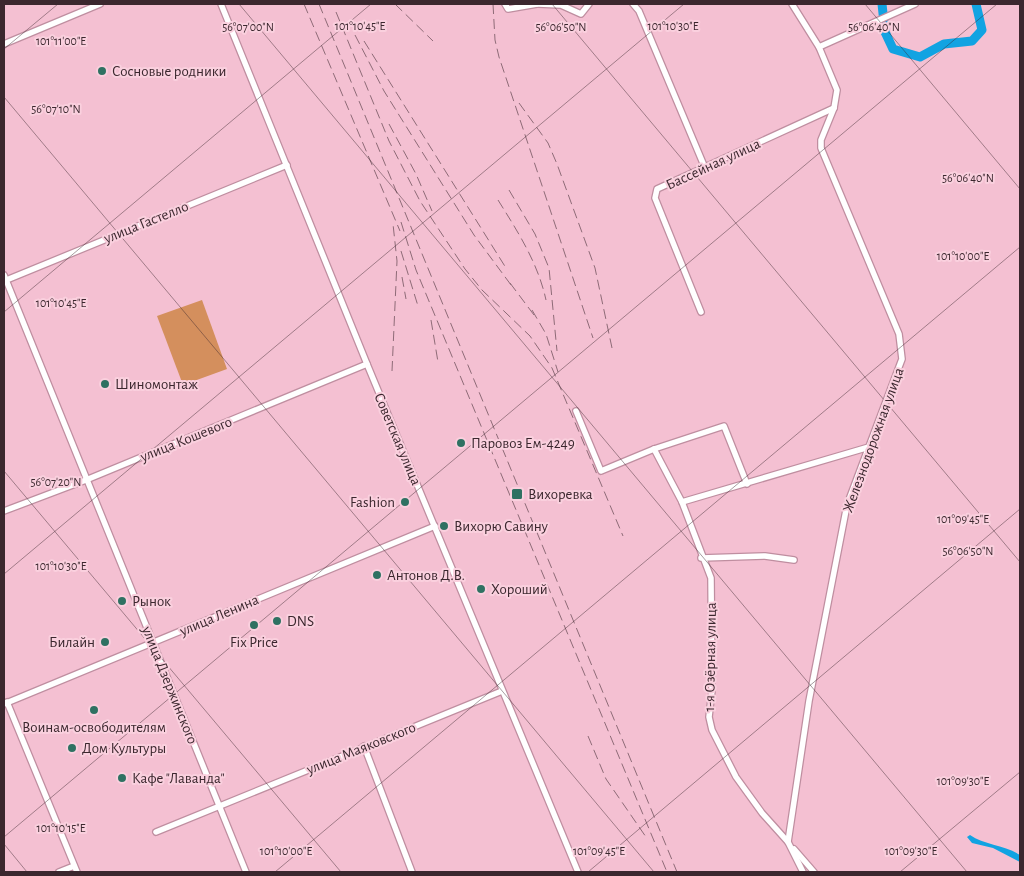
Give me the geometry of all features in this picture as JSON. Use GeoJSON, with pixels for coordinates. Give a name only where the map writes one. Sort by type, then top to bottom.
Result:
{"type":"FeatureCollection","features":[{"type":"Feature","properties":{"kind":"street"},"geometry":{"type":"LineString","coordinates":[[4,44],[100,4]]}},
{"type":"Feature","properties":{"kind":"street","name":"Советская улица"},"geometry":{"type":"LineString","coordinates":[[222,4],[367,364],[578,872]]}},
{"type":"Feature","properties":{"kind":"street"},"geometry":{"type":"LineString","coordinates":[[505,4],[508,9],[538,4],[561,5],[581,14],[589,4]]}},
{"type":"Feature","properties":{"kind":"street"},"geometry":{"type":"LineString","coordinates":[[633,4],[639,11],[705,168]]}},
{"type":"Feature","properties":{"kind":"street"},"geometry":{"type":"LineString","coordinates":[[792,4],[820,47],[837,90],[834,108]]}},
{"type":"Feature","properties":{"kind":"street"},"geometry":{"type":"LineString","coordinates":[[820,47],[915,4]]}},
{"type":"Feature","properties":{"kind":"street","name":"Бассейная улица"},"geometry":{"type":"LineString","coordinates":[[701,312],[655,198],[657,189],[834,108]]}},
{"type":"Feature","properties":{"kind":"street","name":"Железнодорожная улица"},"geometry":{"type":"LineString","coordinates":[[788,842],[809,701],[847,504],[902,359],[900,334],[821,148],[821,140],[834,108]]}},
{"type":"Feature","properties":{"kind":"street","name":"улица Гастелло"},"geometry":{"type":"LineString","coordinates":[[4,279],[287,166]]}},
{"type":"Feature","properties":{"kind":"street","name":"улица Дзержинского"},"geometry":{"type":"LineString","coordinates":[[4,279],[246,872]]}},
{"type":"Feature","properties":{"kind":"street","name":"улица Кошевого"},"geometry":{"type":"LineString","coordinates":[[4,511],[86,480],[367,364]]}},
{"type":"Feature","properties":{"kind":"street"},"geometry":{"type":"LineString","coordinates":[[576,410],[600,470],[654,449],[724,426],[747,484]]}},
{"type":"Feature","properties":{"kind":"street"},"geometry":{"type":"LineString","coordinates":[[682,502],[869,447]]}},
{"type":"Feature","properties":{"kind":"street","name":"1-я Озёрная улица"},"geometry":{"type":"LineString","coordinates":[[654,449],[682,502],[701,558],[711,578],[712,690],[709,717],[712,730],[736,777],[762,813],[814,872]]}},
{"type":"Feature","properties":{"kind":"street","name":"улица Ленина"},"geometry":{"type":"LineString","coordinates":[[6,703],[434,526]]}},
{"type":"Feature","properties":{"kind":"street"},"geometry":{"type":"LineString","coordinates":[[701,558],[765,556],[794,560]]}},
{"type":"Feature","properties":{"kind":"street","name":"улица Маяковского"},"geometry":{"type":"LineString","coordinates":[[156,832],[502,691]]}},
{"type":"Feature","properties":{"kind":"street"},"geometry":{"type":"LineString","coordinates":[[6,703],[75,869],[59,872]]}},
{"type":"Feature","properties":{"kind":"street"},"geometry":{"type":"LineString","coordinates":[[364,746],[412,872]]}},
{"type":"Feature","properties":{"kind":"street"},"geometry":{"type":"LineString","coordinates":[[788,842],[803,872]]}},
{"type":"Feature","properties":{"kind":"shaded area"},"geometry":{"type":"Polygon","coordinates":[[[202,300],[227,369],[183,385],[157,316],[202,300]]]}},
{"type":"Feature","properties":{"kind":"water"},"geometry":{"type":"Polygon","coordinates":[[[970,835],[1020,855],[1020,862],[993,848],[972,843],[967,837],[970,835]]]}},
{"type":"Feature","properties":{"kind":"waterway","name":"Вихоревка"},"geometry":{"type":"LineString","coordinates":[[882,4],[885,32],[893,49],[920,57],[944,44],[972,41],[982,30],[976,4]]}},
{"type":"Feature","properties":{"kind":"railway"},"geometry":{"type":"LineString","coordinates":[[304,4],[400,231]]}},
{"type":"Feature","properties":{"kind":"railway"},"geometry":{"type":"LineString","coordinates":[[319,4],[677,872]]}},
{"type":"Feature","properties":{"kind":"railway"},"geometry":{"type":"LineString","coordinates":[[395,4],[433,41]]}},
{"type":"Feature","properties":{"kind":"railway"},"geometry":{"type":"LineString","coordinates":[[493,4],[495,40],[499,57],[593,338]]}},
{"type":"Feature","properties":{"kind":"railway"},"geometry":{"type":"LineString","coordinates":[[336,12],[389,141],[420,201],[465,269],[482,290],[530,336],[552,368],[623,536]]}},
{"type":"Feature","properties":{"kind":"railway"},"geometry":{"type":"LineString","coordinates":[[355,35],[384,91],[474,235],[514,289]]}},
{"type":"Feature","properties":{"kind":"railway"},"geometry":{"type":"LineString","coordinates":[[364,41],[506,268]]}},
{"type":"Feature","properties":{"kind":"railway"},"geometry":{"type":"LineString","coordinates":[[519,103],[548,143],[557,164],[595,268],[612,348]]}},
{"type":"Feature","properties":{"kind":"railway"},"geometry":{"type":"LineString","coordinates":[[389,124],[416,174],[432,211]]}},
{"type":"Feature","properties":{"kind":"railway"},"geometry":{"type":"LineString","coordinates":[[509,190],[535,234],[549,268],[557,351]]}},
{"type":"Feature","properties":{"kind":"railway"},"geometry":{"type":"LineString","coordinates":[[498,200],[533,261],[546,300]]}},
{"type":"Feature","properties":{"kind":"railway"},"geometry":{"type":"LineString","coordinates":[[401,222],[416,270],[667,872]]}},
{"type":"Feature","properties":{"kind":"railway"},"geometry":{"type":"LineString","coordinates":[[392,371],[397,261],[393,224]]}},
{"type":"Feature","properties":{"kind":"railway"},"geometry":{"type":"LineString","coordinates":[[401,251],[418,306]]}},
{"type":"Feature","properties":{"kind":"railway"},"geometry":{"type":"LineString","coordinates":[[402,277],[406,299]]}},
{"type":"Feature","properties":{"kind":"railway"},"geometry":{"type":"LineString","coordinates":[[510,283],[534,315]]}},
{"type":"Feature","properties":{"kind":"railway"},"geometry":{"type":"LineString","coordinates":[[532,310],[546,334],[558,372]]}},
{"type":"Feature","properties":{"kind":"railway"},"geometry":{"type":"LineString","coordinates":[[431,320],[438,362]]}},
{"type":"Feature","properties":{"kind":"railway"},"geometry":{"type":"LineString","coordinates":[[588,736],[606,779],[646,837]]}},
{"type":"Feature","properties":{"kind":"place","name":"Сосновые родники"},"geometry":{"type":"Point","coordinates":[102,71]}},
{"type":"Feature","properties":{"kind":"place","name":"Шиномонтаж"},"geometry":{"type":"Point","coordinates":[105,384]}},
{"type":"Feature","properties":{"kind":"place","name":"Паровоз Ем-4249"},"geometry":{"type":"Point","coordinates":[461,443]}},
{"type":"Feature","properties":{"kind":"place","name":"Вихоревка"},"geometry":{"type":"Point","coordinates":[517,494]}},
{"type":"Feature","properties":{"kind":"place","name":"Fashion"},"geometry":{"type":"Point","coordinates":[405,502]}},
{"type":"Feature","properties":{"kind":"place","name":"Вихорю Савину"},"geometry":{"type":"Point","coordinates":[444,526]}},
{"type":"Feature","properties":{"kind":"place","name":"Антонов Д.В."},"geometry":{"type":"Point","coordinates":[377,575]}},
{"type":"Feature","properties":{"kind":"place","name":"Хороший"},"geometry":{"type":"Point","coordinates":[481,589]}},
{"type":"Feature","properties":{"kind":"place","name":"Рынок"},"geometry":{"type":"Point","coordinates":[122,601]}},
{"type":"Feature","properties":{"kind":"place","name":"DNS"},"geometry":{"type":"Point","coordinates":[277,621]}},
{"type":"Feature","properties":{"kind":"place","name":"Fix Price"},"geometry":{"type":"Point","coordinates":[254,625]}},
{"type":"Feature","properties":{"kind":"place","name":"Билайн"},"geometry":{"type":"Point","coordinates":[105,642]}},
{"type":"Feature","properties":{"kind":"place","name":"Воинам-освободителям"},"geometry":{"type":"Point","coordinates":[94,710]}},
{"type":"Feature","properties":{"kind":"place","name":"Дом Культуры"},"geometry":{"type":"Point","coordinates":[72,748]}},
{"type":"Feature","properties":{"kind":"place","name":"Кафе \"Лаванда\""},"geometry":{"type":"Point","coordinates":[122,778]}}]}
